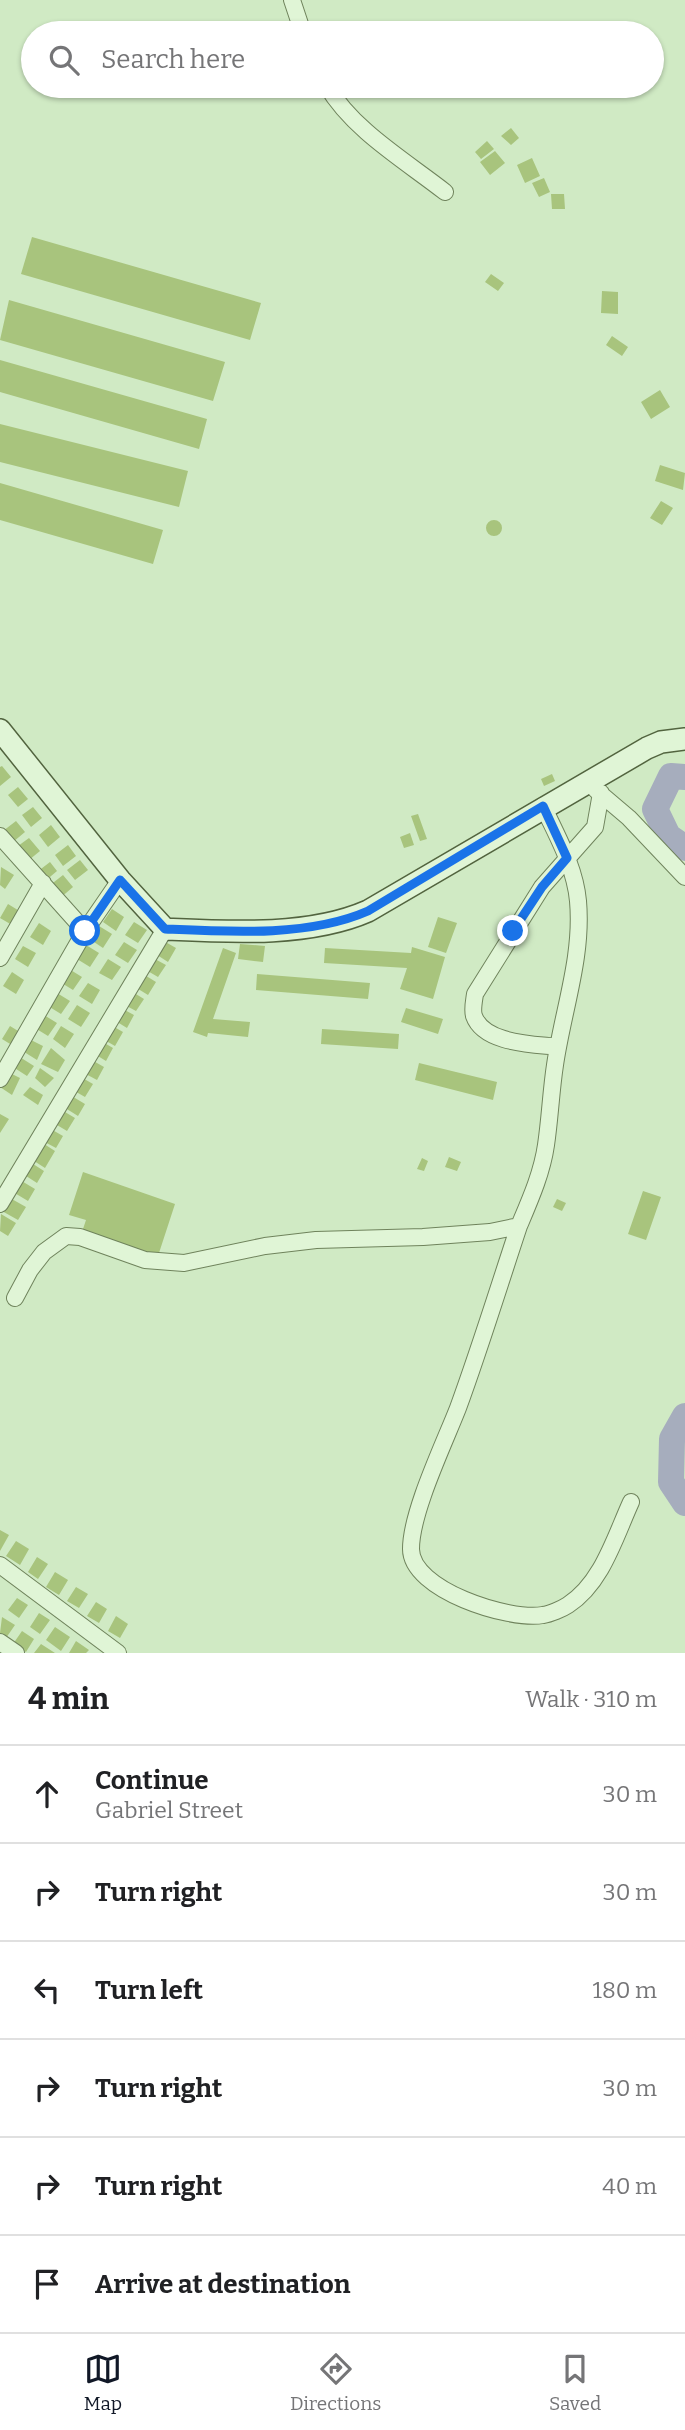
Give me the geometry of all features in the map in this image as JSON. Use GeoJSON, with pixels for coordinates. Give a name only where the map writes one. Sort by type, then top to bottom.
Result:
{"type":"FeatureCollection","features":[{"type":"Feature","properties":{"kind":"street"},"geometry":{"type":"LineString","coordinates":[[292,0],[299,21]]}},
{"type":"Feature","properties":{"kind":"street"},"geometry":{"type":"LineString","coordinates":[[336,98],[359,125],[445,192]]}},
{"type":"Feature","properties":{"kind":"street"},"geometry":{"type":"LineString","coordinates":[[0,730],[120,880],[165,929],[210,931],[323,926],[346,920],[368,911],[543,806],[593,788],[654,745],[685,739]]}},
{"type":"Feature","properties":{"kind":"street"},"geometry":{"type":"LineString","coordinates":[[558,1047],[515,1041],[484,1031],[474,1015],[475,994],[542,887],[595,827],[593,788]]}},
{"type":"Feature","properties":{"kind":"street"},"geometry":{"type":"LineString","coordinates":[[593,788],[648,836],[685,877]]}},
{"type":"Feature","properties":{"kind":"street"},"geometry":{"type":"LineString","coordinates":[[543,806],[567,858],[575,885],[578,918],[574,976],[558,1047],[546,1147],[467,1384],[419,1513],[411,1546],[412,1560],[438,1589],[508,1612],[543,1615],[569,1605],[598,1574],[631,1502]]}},
{"type":"Feature","properties":{"kind":"street"},"geometry":{"type":"LineString","coordinates":[[0,838],[85,931]]}},
{"type":"Feature","properties":{"kind":"street"},"geometry":{"type":"LineString","coordinates":[[0,1079],[85,931],[120,880]]}},
{"type":"Feature","properties":{"kind":"street"},"geometry":{"type":"LineString","coordinates":[[0,958],[43,883]]}},
{"type":"Feature","properties":{"kind":"street"},"geometry":{"type":"LineString","coordinates":[[0,1205],[165,929]]}},
{"type":"Feature","properties":{"kind":"street"},"geometry":{"type":"LineString","coordinates":[[15,1298],[30,1270],[44,1252],[66,1236],[80,1237],[145,1260],[184,1263],[265,1246],[316,1240],[450,1235],[519,1226]]}},
{"type":"Feature","properties":{"kind":"street"},"geometry":{"type":"LineString","coordinates":[[0,1565],[118,1653]]}},
{"type":"Feature","properties":{"kind":"street"},"geometry":{"type":"LineString","coordinates":[[0,1642],[16,1653]]}},
{"type":"Feature","properties":{"kind":"building"},"geometry":{"type":"Polygon","coordinates":[[[511,128],[519,138],[511,145],[501,136],[511,128]]]}},
{"type":"Feature","properties":{"kind":"building"},"geometry":{"type":"Polygon","coordinates":[[[487,141],[494,149],[481,159],[475,152],[487,141]]]}},
{"type":"Feature","properties":{"kind":"building"},"geometry":{"type":"Polygon","coordinates":[[[495,151],[505,163],[490,175],[480,162],[495,151]]]}},
{"type":"Feature","properties":{"kind":"building"},"geometry":{"type":"Polygon","coordinates":[[[532,158],[540,176],[525,183],[517,165],[532,158]]]}},
{"type":"Feature","properties":{"kind":"building"},"geometry":{"type":"Polygon","coordinates":[[[544,178],[550,192],[539,197],[532,183],[544,178]]]}},
{"type":"Feature","properties":{"kind":"building"},"geometry":{"type":"Polygon","coordinates":[[[551,194],[564,194],[565,209],[552,209],[551,194]]]}},
{"type":"Feature","properties":{"kind":"building"},"geometry":{"type":"Polygon","coordinates":[[[32,237],[261,303],[250,340],[21,274],[32,237]]]}},
{"type":"Feature","properties":{"kind":"building"},"geometry":{"type":"Polygon","coordinates":[[[491,274],[504,283],[498,291],[485,282],[491,274]]]}},
{"type":"Feature","properties":{"kind":"building"},"geometry":{"type":"Polygon","coordinates":[[[602,291],[618,292],[618,314],[601,313],[602,291]]]}},
{"type":"Feature","properties":{"kind":"building"},"geometry":{"type":"Polygon","coordinates":[[[9,300],[225,362],[213,401],[0,340],[9,300]]]}},
{"type":"Feature","properties":{"kind":"building"},"geometry":{"type":"Polygon","coordinates":[[[612,336],[628,347],[622,356],[606,345],[612,336]]]}},
{"type":"Feature","properties":{"kind":"building"},"geometry":{"type":"Polygon","coordinates":[[[0,360],[207,419],[199,449],[0,392],[0,360]]]}},
{"type":"Feature","properties":{"kind":"building"},"geometry":{"type":"Polygon","coordinates":[[[660,390],[670,407],[651,419],[641,402],[660,390]]]}},
{"type":"Feature","properties":{"kind":"building"},"geometry":{"type":"Polygon","coordinates":[[[0,424],[188,471],[179,507],[0,462],[0,424]]]}},
{"type":"Feature","properties":{"kind":"building"},"geometry":{"type":"Polygon","coordinates":[[[660,465],[685,473],[683,490],[655,481],[660,465]]]}},
{"type":"Feature","properties":{"kind":"building"},"geometry":{"type":"Polygon","coordinates":[[[0,483],[163,530],[153,564],[0,520],[0,483]]]}},
{"type":"Feature","properties":{"kind":"building"},"geometry":{"type":"Polygon","coordinates":[[[661,501],[673,508],[662,525],[650,518],[661,501]]]}},
{"type":"Feature","properties":{"kind":"building"},"geometry":{"type":"Polygon","coordinates":[[[494,520],[500,522],[500,534],[494,536],[488,534],[486,528],[488,522],[494,520]]]}},
{"type":"Feature","properties":{"kind":"building"},"geometry":{"type":"Polygon","coordinates":[[[0,767],[11,777],[0,786],[0,767]]]}},
{"type":"Feature","properties":{"kind":"building"},"geometry":{"type":"Polygon","coordinates":[[[552,774],[555,781],[544,786],[541,779],[552,774]]]}},
{"type":"Feature","properties":{"kind":"building"},"geometry":{"type":"Polygon","coordinates":[[[18,787],[28,799],[18,807],[8,795],[18,787]]]}},
{"type":"Feature","properties":{"kind":"building"},"geometry":{"type":"Polygon","coordinates":[[[33,807],[42,818],[31,827],[22,815],[33,807]]]}},
{"type":"Feature","properties":{"kind":"building"},"geometry":{"type":"Polygon","coordinates":[[[418,814],[427,839],[420,841],[411,816],[418,814]]]}},
{"type":"Feature","properties":{"kind":"building"},"geometry":{"type":"Polygon","coordinates":[[[16,821],[25,832],[13,842],[3,831],[16,821]]]}},
{"type":"Feature","properties":{"kind":"building"},"geometry":{"type":"Polygon","coordinates":[[[51,825],[60,837],[48,847],[39,835],[51,825]]]}},
{"type":"Feature","properties":{"kind":"building"},"geometry":{"type":"Polygon","coordinates":[[[410,833],[414,845],[404,848],[400,837],[410,833]]]}},
{"type":"Feature","properties":{"kind":"building"},"geometry":{"type":"Polygon","coordinates":[[[29,838],[40,851],[29,860],[18,846],[29,838]]]}},
{"type":"Feature","properties":{"kind":"building"},"geometry":{"type":"Polygon","coordinates":[[[68,845],[76,856],[63,866],[55,855],[68,845]]]}},
{"type":"Feature","properties":{"kind":"building"},"geometry":{"type":"Polygon","coordinates":[[[80,860],[88,870],[75,880],[67,870],[80,860]]]}},
{"type":"Feature","properties":{"kind":"building"},"geometry":{"type":"Polygon","coordinates":[[[50,862],[57,871],[44,882],[37,872],[50,862]]]}},
{"type":"Feature","properties":{"kind":"building"},"geometry":{"type":"Polygon","coordinates":[[[1,867],[14,875],[5,889],[0,885],[1,867]]]}},
{"type":"Feature","properties":{"kind":"building"},"geometry":{"type":"Polygon","coordinates":[[[63,875],[73,887],[59,899],[49,886],[63,875]]]}},
{"type":"Feature","properties":{"kind":"building"},"geometry":{"type":"Polygon","coordinates":[[[8,904],[21,912],[12,925],[0,918],[8,904]]]}},
{"type":"Feature","properties":{"kind":"building"},"geometry":{"type":"Polygon","coordinates":[[[112,909],[124,917],[116,931],[103,922],[112,909]]]}},
{"type":"Feature","properties":{"kind":"building"},"geometry":{"type":"Polygon","coordinates":[[[438,917],[457,923],[446,953],[428,947],[438,917]]]}},
{"type":"Feature","properties":{"kind":"building"},"geometry":{"type":"Polygon","coordinates":[[[134,922],[147,930],[138,943],[125,935],[134,922]]]}},
{"type":"Feature","properties":{"kind":"building"},"geometry":{"type":"Polygon","coordinates":[[[39,923],[51,931],[43,945],[30,937],[39,923]]]}},
{"type":"Feature","properties":{"kind":"building"},"geometry":{"type":"Polygon","coordinates":[[[99,926],[112,934],[103,948],[91,940],[99,926]]]}},
{"type":"Feature","properties":{"kind":"building"},"geometry":{"type":"Polygon","coordinates":[[[162,940],[176,948],[168,962],[154,953],[162,940]]]}},
{"type":"Feature","properties":{"kind":"building"},"geometry":{"type":"Polygon","coordinates":[[[124,942],[137,950],[128,963],[115,955],[124,942]]]}},
{"type":"Feature","properties":{"kind":"building"},"geometry":{"type":"Polygon","coordinates":[[[240,944],[265,946],[263,962],[238,959],[240,944]]]}},
{"type":"Feature","properties":{"kind":"building"},"geometry":{"type":"Polygon","coordinates":[[[86,945],[99,953],[90,967],[77,959],[86,945]]]}},
{"type":"Feature","properties":{"kind":"building"},"geometry":{"type":"Polygon","coordinates":[[[23,946],[36,953],[28,967],[15,959],[23,946]]]}},
{"type":"Feature","properties":{"kind":"building"},"geometry":{"type":"Polygon","coordinates":[[[412,947],[445,957],[433,999],[400,989],[407,968],[324,963],[325,948],[411,953],[412,947]]]}},
{"type":"Feature","properties":{"kind":"building"},"geometry":{"type":"Polygon","coordinates":[[[223,948],[236,953],[213,1019],[250,1022],[248,1037],[208,1033],[207,1037],[193,1032],[223,948]]]}},
{"type":"Feature","properties":{"kind":"building"},"geometry":{"type":"Polygon","coordinates":[[[153,958],[166,965],[158,977],[146,970],[153,958]]]}},
{"type":"Feature","properties":{"kind":"building"},"geometry":{"type":"Polygon","coordinates":[[[108,959],[121,967],[112,980],[99,973],[108,959]]]}},
{"type":"Feature","properties":{"kind":"building"},"geometry":{"type":"Polygon","coordinates":[[[69,969],[82,977],[73,990],[60,982],[69,969]]]}},
{"type":"Feature","properties":{"kind":"building"},"geometry":{"type":"Polygon","coordinates":[[[12,972],[24,980],[16,994],[3,986],[12,972]]]}},
{"type":"Feature","properties":{"kind":"building"},"geometry":{"type":"Polygon","coordinates":[[[143,974],[156,982],[148,995],[135,987],[143,974]]]}},
{"type":"Feature","properties":{"kind":"building"},"geometry":{"type":"Polygon","coordinates":[[[257,974],[370,983],[368,999],[256,990],[257,974]]]}},
{"type":"Feature","properties":{"kind":"building"},"geometry":{"type":"Polygon","coordinates":[[[88,983],[100,990],[92,1004],[79,996],[88,983]]]}},
{"type":"Feature","properties":{"kind":"building"},"geometry":{"type":"Polygon","coordinates":[[[131,991],[144,999],[136,1011],[123,1004],[131,991]]]}},
{"type":"Feature","properties":{"kind":"building"},"geometry":{"type":"Polygon","coordinates":[[[57,993],[70,1001],[61,1014],[48,1006],[57,993]]]}},
{"type":"Feature","properties":{"kind":"building"},"geometry":{"type":"Polygon","coordinates":[[[77,1005],[90,1013],[81,1027],[68,1019],[77,1005]]]}},
{"type":"Feature","properties":{"kind":"building"},"geometry":{"type":"Polygon","coordinates":[[[121,1008],[134,1015],[127,1028],[114,1020],[121,1008]]]}},
{"type":"Feature","properties":{"kind":"building"},"geometry":{"type":"Polygon","coordinates":[[[406,1008],[443,1019],[438,1034],[401,1022],[406,1008]]]}},
{"type":"Feature","properties":{"kind":"building"},"geometry":{"type":"Polygon","coordinates":[[[44,1015],[57,1023],[48,1036],[35,1028],[44,1015]]]}},
{"type":"Feature","properties":{"kind":"building"},"geometry":{"type":"Polygon","coordinates":[[[109,1024],[123,1032],[115,1046],[101,1038],[109,1024]]]}},
{"type":"Feature","properties":{"kind":"building"},"geometry":{"type":"Polygon","coordinates":[[[10,1026],[23,1034],[15,1047],[2,1039],[10,1026]]]}},
{"type":"Feature","properties":{"kind":"building"},"geometry":{"type":"Polygon","coordinates":[[[61,1026],[74,1034],[65,1048],[53,1039],[61,1026]]]}},
{"type":"Feature","properties":{"kind":"building"},"geometry":{"type":"Polygon","coordinates":[[[322,1029],[399,1034],[398,1049],[321,1044],[322,1029]]]}},
{"type":"Feature","properties":{"kind":"building"},"geometry":{"type":"Polygon","coordinates":[[[29,1039],[43,1046],[37,1060],[21,1050],[29,1039]]]}},
{"type":"Feature","properties":{"kind":"building"},"geometry":{"type":"Polygon","coordinates":[[[101,1041],[113,1048],[106,1061],[93,1053],[101,1041]]]}},
{"type":"Feature","properties":{"kind":"building"},"geometry":{"type":"Polygon","coordinates":[[[51,1048],[65,1060],[58,1072],[41,1064],[51,1048]]]}},
{"type":"Feature","properties":{"kind":"building"},"geometry":{"type":"Polygon","coordinates":[[[15,1054],[34,1066],[27,1076],[13,1067],[15,1054]]]}},
{"type":"Feature","properties":{"kind":"building"},"geometry":{"type":"Polygon","coordinates":[[[90,1059],[104,1067],[97,1080],[82,1072],[90,1059]]]}},
{"type":"Feature","properties":{"kind":"building"},"geometry":{"type":"Polygon","coordinates":[[[419,1063],[497,1082],[493,1100],[415,1080],[419,1063]]]}},
{"type":"Feature","properties":{"kind":"building"},"geometry":{"type":"Polygon","coordinates":[[[40,1068],[54,1078],[45,1087],[35,1078],[40,1068]]]}},
{"type":"Feature","properties":{"kind":"building"},"geometry":{"type":"Polygon","coordinates":[[[8,1072],[20,1078],[12,1095],[0,1087],[8,1072]]]}},
{"type":"Feature","properties":{"kind":"building"},"geometry":{"type":"Polygon","coordinates":[[[79,1076],[93,1084],[85,1097],[71,1089],[79,1076]]]}},
{"type":"Feature","properties":{"kind":"building"},"geometry":{"type":"Polygon","coordinates":[[[30,1087],[43,1095],[38,1105],[23,1095],[30,1087]]]}},
{"type":"Feature","properties":{"kind":"building"},"geometry":{"type":"Polygon","coordinates":[[[70,1095],[85,1104],[78,1116],[62,1106],[70,1095]]]}},
{"type":"Feature","properties":{"kind":"building"},"geometry":{"type":"Polygon","coordinates":[[[60,1109],[75,1118],[67,1131],[52,1122],[60,1109]]]}},
{"type":"Feature","properties":{"kind":"building"},"geometry":{"type":"Polygon","coordinates":[[[0,1114],[9,1119],[0,1133],[0,1114]]]}},
{"type":"Feature","properties":{"kind":"building"},"geometry":{"type":"Polygon","coordinates":[[[49,1128],[63,1136],[56,1148],[41,1140],[49,1128]]]}},
{"type":"Feature","properties":{"kind":"building"},"geometry":{"type":"Polygon","coordinates":[[[41,1142],[55,1151],[45,1168],[31,1159],[41,1142]]]}},
{"type":"Feature","properties":{"kind":"building"},"geometry":{"type":"Polygon","coordinates":[[[449,1157],[461,1162],[457,1171],[445,1167],[449,1157]]]}},
{"type":"Feature","properties":{"kind":"building"},"geometry":{"type":"Polygon","coordinates":[[[422,1158],[428,1161],[424,1171],[417,1169],[422,1158]]]}},
{"type":"Feature","properties":{"kind":"building"},"geometry":{"type":"Polygon","coordinates":[[[30,1162],[44,1171],[37,1183],[23,1174],[30,1162]]]}},
{"type":"Feature","properties":{"kind":"building"},"geometry":{"type":"Polygon","coordinates":[[[83,1172],[175,1204],[158,1256],[82,1232],[86,1220],[69,1215],[83,1172]]]}},
{"type":"Feature","properties":{"kind":"building"},"geometry":{"type":"Polygon","coordinates":[[[20,1180],[35,1189],[28,1201],[13,1192],[20,1180]]]}},
{"type":"Feature","properties":{"kind":"building"},"geometry":{"type":"Polygon","coordinates":[[[643,1191],[661,1197],[646,1240],[628,1234],[643,1191]]]}},
{"type":"Feature","properties":{"kind":"building"},"geometry":{"type":"Polygon","coordinates":[[[10,1198],[26,1207],[18,1220],[2,1211],[10,1198]]]}},
{"type":"Feature","properties":{"kind":"building"},"geometry":{"type":"Polygon","coordinates":[[[557,1199],[566,1203],[562,1211],[553,1207],[557,1199]]]}},
{"type":"Feature","properties":{"kind":"building"},"geometry":{"type":"Polygon","coordinates":[[[1,1214],[16,1223],[8,1236],[0,1231],[1,1214]]]}},
{"type":"Feature","properties":{"kind":"building"},"geometry":{"type":"Polygon","coordinates":[[[0,1530],[9,1535],[0,1551],[0,1530]]]}},
{"type":"Feature","properties":{"kind":"building"},"geometry":{"type":"Polygon","coordinates":[[[16,1541],[29,1549],[20,1565],[6,1556],[16,1541]]]}},
{"type":"Feature","properties":{"kind":"building"},"geometry":{"type":"Polygon","coordinates":[[[37,1557],[48,1564],[38,1579],[28,1572],[37,1557]]]}},
{"type":"Feature","properties":{"kind":"building"},"geometry":{"type":"Polygon","coordinates":[[[55,1572],[68,1580],[59,1595],[46,1587],[55,1572]]]}},
{"type":"Feature","properties":{"kind":"building"},"geometry":{"type":"Polygon","coordinates":[[[76,1587],[88,1594],[79,1608],[67,1601],[76,1587]]]}},
{"type":"Feature","properties":{"kind":"building"},"geometry":{"type":"Polygon","coordinates":[[[17,1598],[28,1605],[19,1618],[8,1610],[17,1598]]]}},
{"type":"Feature","properties":{"kind":"building"},"geometry":{"type":"Polygon","coordinates":[[[96,1602],[107,1609],[99,1623],[87,1616],[96,1602]]]}},
{"type":"Feature","properties":{"kind":"building"},"geometry":{"type":"Polygon","coordinates":[[[39,1613],[50,1620],[40,1634],[30,1627],[39,1613]]]}},
{"type":"Feature","properties":{"kind":"building"},"geometry":{"type":"Polygon","coordinates":[[[116,1616],[128,1624],[120,1638],[108,1631],[116,1616]]]}},
{"type":"Feature","properties":{"kind":"building"},"geometry":{"type":"Polygon","coordinates":[[[2,1617],[15,1625],[6,1638],[0,1633],[2,1617]]]}},
{"type":"Feature","properties":{"kind":"building"},"geometry":{"type":"Polygon","coordinates":[[[55,1627],[70,1637],[61,1651],[46,1640],[55,1627]]]}},
{"type":"Feature","properties":{"kind":"building"},"geometry":{"type":"Polygon","coordinates":[[[22,1631],[34,1639],[26,1652],[13,1644],[22,1631]]]}},
{"type":"Feature","properties":{"kind":"building"},"geometry":{"type":"Polygon","coordinates":[[[76,1641],[89,1650],[86,1653],[69,1653],[76,1641]]]}},
{"type":"Feature","properties":{"kind":"building"},"geometry":{"type":"Polygon","coordinates":[[[41,1644],[55,1653],[34,1653],[41,1644]]]}},
{"type":"Feature","properties":{"kind":"waterway"},"geometry":{"type":"LineString","coordinates":[[685,777],[671,776],[655,809],[668,836],[685,848]]}},
{"type":"Feature","properties":{"kind":"waterway"},"geometry":{"type":"LineString","coordinates":[[685,1416],[672,1439],[671,1482],[685,1503]]}},
{"type":"Feature","properties":{"kind":"route"},"geometry":{"type":"LineString","coordinates":[[85,931],[120,880],[165,929],[210,931],[323,926],[346,920],[368,911],[543,806],[567,858],[542,887],[513,931]]}}]}
